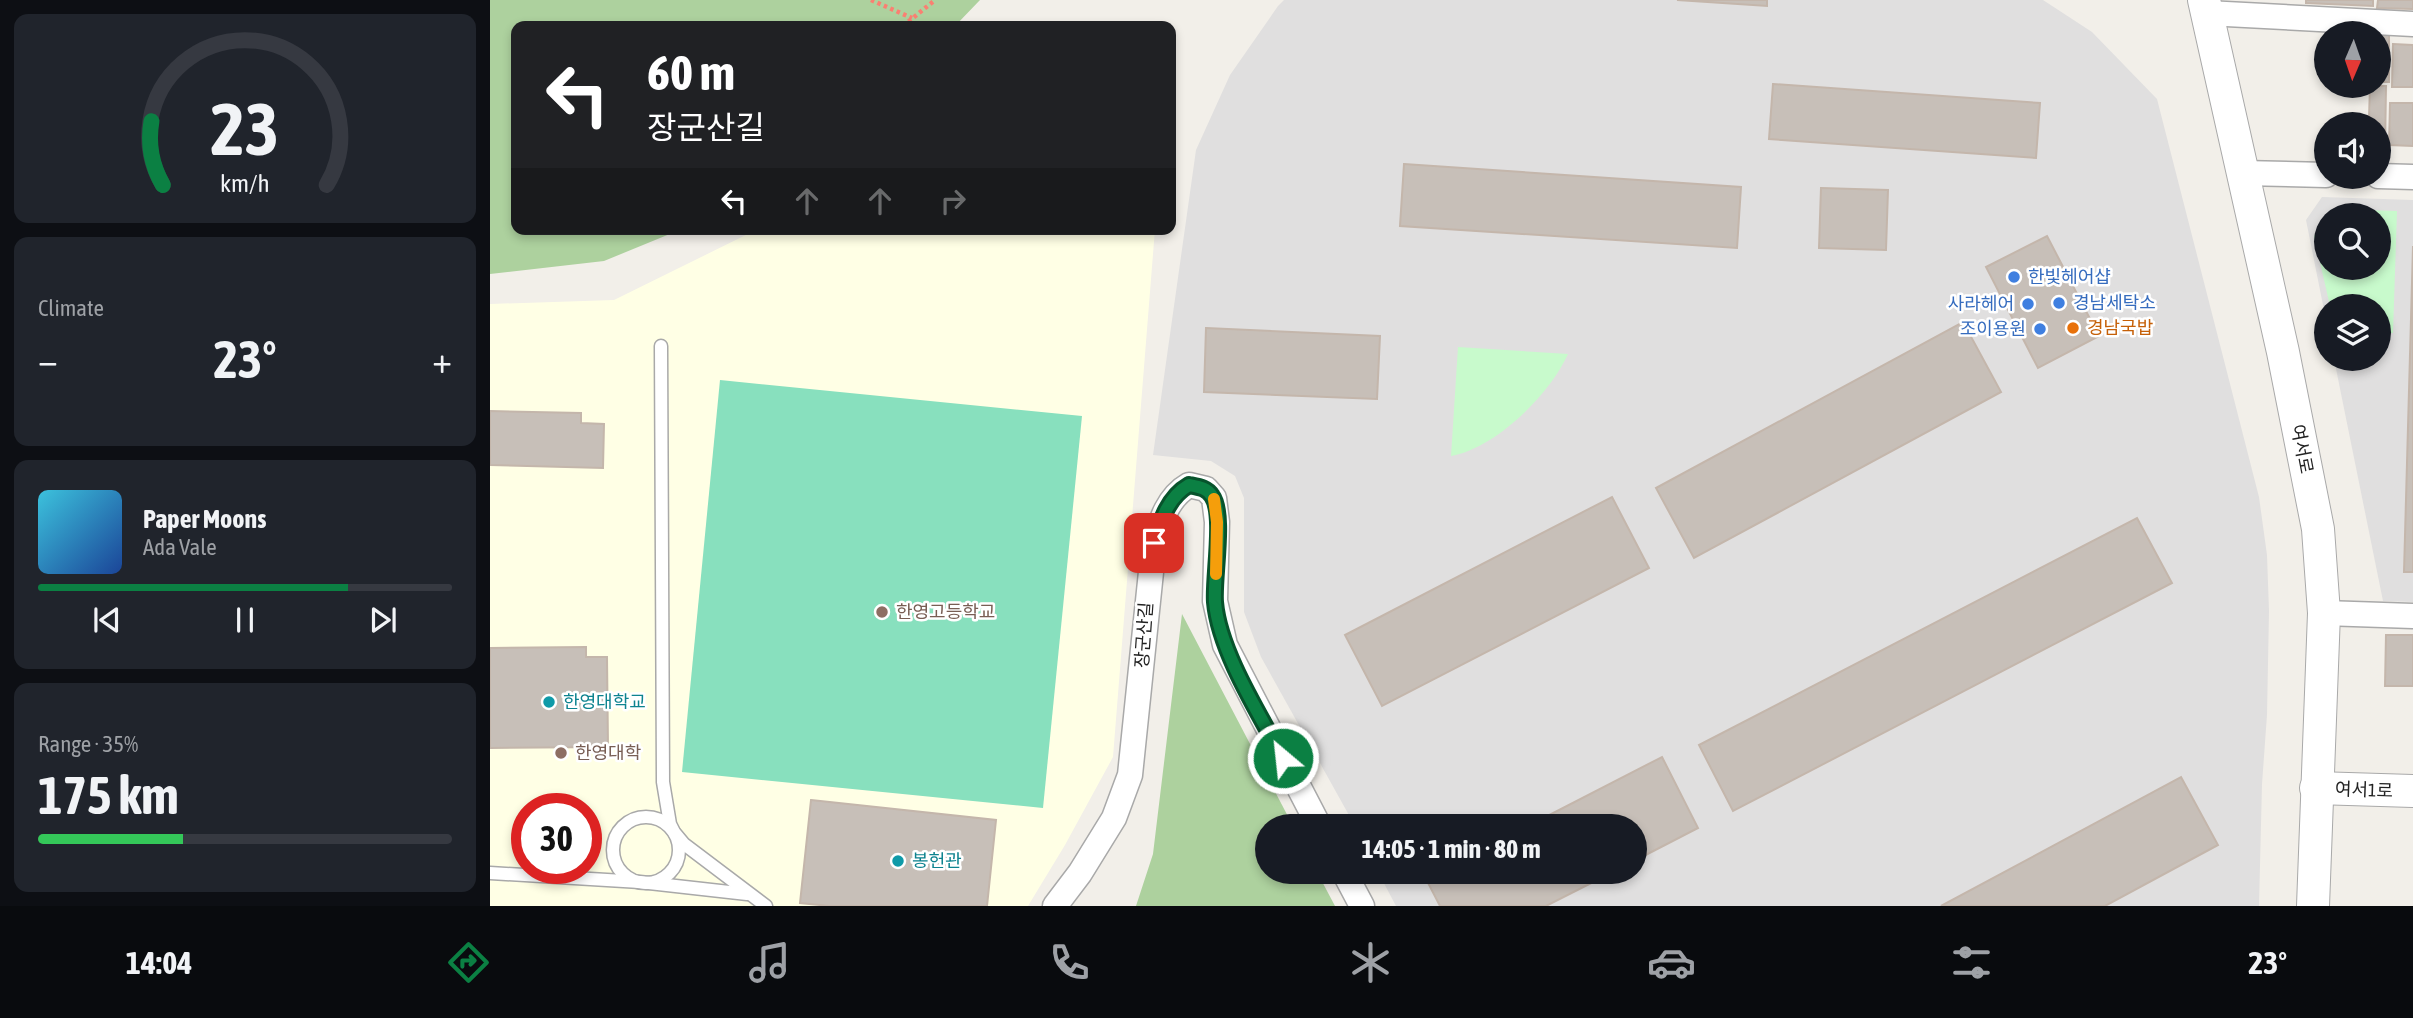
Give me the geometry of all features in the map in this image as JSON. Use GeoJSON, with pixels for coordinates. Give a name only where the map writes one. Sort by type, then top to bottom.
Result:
{"type":"FeatureCollection","features":[{"type":"Feature","properties":{"kind":"street"},"geometry":{"type":"LineString","coordinates":[[2206,7],[2413,24]]}},
{"type":"Feature","properties":{"kind":"street","name":"여서로"},"geometry":{"type":"LineString","coordinates":[[2206,7],[2283,352],[2316,517],[2324,613],[2315,788],[2313,906]]}},
{"type":"Feature","properties":{"kind":"street"},"geometry":{"type":"LineString","coordinates":[[2242,173],[2314,175]]}},
{"type":"Feature","properties":{"kind":"street"},"geometry":{"type":"LineString","coordinates":[[2391,176],[2413,177]]}},
{"type":"Feature","properties":{"kind":"street","name":"장군산길"},"geometry":{"type":"LineString","coordinates":[[1055,906],[1080,873],[1114,818],[1130,775],[1154,543],[1162,518],[1177,492],[1189,485],[1206,489],[1214,498],[1217,522],[1215,601],[1226,645],[1313,814]]}},
{"type":"Feature","properties":{"kind":"street"},"geometry":{"type":"LineString","coordinates":[[2324,613],[2413,616]]}},
{"type":"Feature","properties":{"kind":"street","name":"여서1로"},"geometry":{"type":"LineString","coordinates":[[2315,788],[2413,791]]}},
{"type":"Feature","properties":{"kind":"street"},"geometry":{"type":"LineString","coordinates":[[1350,884],[1362,906]]}},
{"type":"Feature","properties":{"kind":"lane"},"geometry":{"type":"LineString","coordinates":[[661,346],[663,782],[670,824],[674,832],[678,842],[679,853],[676,864],[660,879],[640,882],[623,874],[615,864],[613,843],[623,825],[633,819],[656,818],[666,823],[674,832],[684,844],[766,906]]}},
{"type":"Feature","properties":{"kind":"lane"},"geometry":{"type":"LineString","coordinates":[[490,873],[640,882],[747,894]]}},
{"type":"Feature","properties":{"kind":"path"},"geometry":{"type":"LineString","coordinates":[[871,0],[912,18]]}},
{"type":"Feature","properties":{"kind":"path"},"geometry":{"type":"LineString","coordinates":[[909,21],[935,0]]}},
{"type":"Feature","properties":{"kind":"shaded area"},"geometry":{"type":"Polygon","coordinates":[[[1284,0],[2043,0],[2092,32],[2157,99],[2259,497],[2267,555],[2269,611],[2259,906],[1396,906],[1384,884],[1647,884],[1647,814],[1348,814],[1261,657],[1244,612],[1244,498],[1235,476],[1211,461],[1153,455],[1196,150],[1230,75],[1284,0]]]}},
{"type":"Feature","properties":{"kind":"shaded area"},"geometry":{"type":"Polygon","coordinates":[[[2322,197],[2413,200],[2413,602],[2383,601],[2336,371],[2391,371],[2391,294],[2321,294],[2318,280],[2391,280],[2391,203],[2318,203],[2322,197]]]}},
{"type":"Feature","properties":{"kind":"shaded area"},"geometry":{"type":"Polygon","coordinates":[[[2314,208],[2314,260],[2306,220],[2314,208]]]}},
{"type":"Feature","properties":{"kind":"shaded area","name":"한영고등학교"},"geometry":{"type":"Polygon","coordinates":[[[746,235],[1155,235],[1113,757],[1028,906],[490,906],[490,304],[614,300],[746,235]]]}},
{"type":"Feature","properties":{"kind":"green space"},"geometry":{"type":"Polygon","coordinates":[[[490,0],[980,0],[960,21],[511,21],[511,235],[667,235],[604,261],[490,274],[490,0]]]}},
{"type":"Feature","properties":{"kind":"green space"},"geometry":{"type":"Polygon","coordinates":[[[2391,211],[2397,211],[2393,333],[2391,294],[2327,294],[2324,280],[2391,280],[2391,211]]]}},
{"type":"Feature","properties":{"kind":"green space"},"geometry":{"type":"Polygon","coordinates":[[[1458,347],[1568,354],[1548,386],[1520,417],[1486,442],[1451,456],[1458,347]]]}},
{"type":"Feature","properties":{"kind":"green space"},"geometry":{"type":"Polygon","coordinates":[[[720,380],[1082,416],[1043,808],[682,772],[720,380]]]}},
{"type":"Feature","properties":{"kind":"green space"},"geometry":{"type":"Polygon","coordinates":[[[1182,614],[1287,814],[1255,814],[1255,884],[1323,884],[1335,906],[1136,906],[1153,854],[1182,614]]]}},
{"type":"Feature","properties":{"kind":"building"},"geometry":{"type":"Polygon","coordinates":[[[1677,0],[1767,0],[1767,6],[1677,0]]]}},
{"type":"Feature","properties":{"kind":"building"},"geometry":{"type":"Polygon","coordinates":[[[2306,0],[2373,0],[2373,6],[2306,3],[2306,0]]]}},
{"type":"Feature","properties":{"kind":"building"},"geometry":{"type":"Polygon","coordinates":[[[2378,0],[2413,0],[2413,9],[2377,8],[2378,0]]]}},
{"type":"Feature","properties":{"kind":"building"},"geometry":{"type":"Polygon","coordinates":[[[2393,44],[2413,45],[2413,87],[2392,87],[2393,44]]]}},
{"type":"Feature","properties":{"kind":"building"},"geometry":{"type":"Polygon","coordinates":[[[1773,84],[2040,103],[2036,158],[1769,139],[1773,84]]]}},
{"type":"Feature","properties":{"kind":"building"},"geometry":{"type":"Polygon","coordinates":[[[2370,98],[2386,98],[2386,112],[2369,112],[2370,98]]]}},
{"type":"Feature","properties":{"kind":"building"},"geometry":{"type":"Polygon","coordinates":[[[2390,103],[2413,103],[2413,146],[2391,145],[2390,103]]]}},
{"type":"Feature","properties":{"kind":"building"},"geometry":{"type":"Polygon","coordinates":[[[1404,164],[1741,187],[1737,248],[1400,226],[1404,164]]]}},
{"type":"Feature","properties":{"kind":"building"},"geometry":{"type":"Polygon","coordinates":[[[1821,188],[1888,190],[1886,250],[1819,248],[1821,188]]]}},
{"type":"Feature","properties":{"kind":"building"},"geometry":{"type":"Polygon","coordinates":[[[2047,236],[2099,336],[2038,368],[1986,267],[2047,236]]]}},
{"type":"Feature","properties":{"kind":"building"},"geometry":{"type":"Polygon","coordinates":[[[2413,246],[2413,572],[2404,572],[2413,246]]]}},
{"type":"Feature","properties":{"kind":"building"},"geometry":{"type":"Polygon","coordinates":[[[1963,322],[2001,392],[1694,558],[1656,488],[1963,322]]]}},
{"type":"Feature","properties":{"kind":"building"},"geometry":{"type":"Polygon","coordinates":[[[1206,328],[1380,336],[1377,399],[1204,392],[1206,328]]]}},
{"type":"Feature","properties":{"kind":"building"},"geometry":{"type":"Polygon","coordinates":[[[490,411],[581,413],[581,423],[604,424],[603,468],[490,465],[490,411]]]}},
{"type":"Feature","properties":{"kind":"building"},"geometry":{"type":"Polygon","coordinates":[[[1612,497],[1649,568],[1382,706],[1345,635],[1612,497]]]}},
{"type":"Feature","properties":{"kind":"building"},"geometry":{"type":"Polygon","coordinates":[[[2137,518],[2172,583],[1733,811],[1699,745],[2137,518]]]}},
{"type":"Feature","properties":{"kind":"building"},"geometry":{"type":"Polygon","coordinates":[[[2386,635],[2413,635],[2413,686],[2385,686],[2386,635]]]}},
{"type":"Feature","properties":{"kind":"building","name":"한영대학교"},"geometry":{"type":"Polygon","coordinates":[[[586,647],[586,657],[607,657],[608,747],[490,748],[490,648],[586,647]]]}},
{"type":"Feature","properties":{"kind":"building"},"geometry":{"type":"Polygon","coordinates":[[[1662,757],[1698,828],[1647,854],[1647,814],[1551,814],[1662,757]]]}},
{"type":"Feature","properties":{"kind":"building"},"geometry":{"type":"Polygon","coordinates":[[[2181,777],[2218,845],[2105,906],[1941,906],[2181,777]]]}},
{"type":"Feature","properties":{"kind":"building","name":"봉헌관"},"geometry":{"type":"Polygon","coordinates":[[[811,800],[996,820],[987,906],[829,906],[800,903],[811,800]]]}},
{"type":"Feature","properties":{"kind":"building"},"geometry":{"type":"Polygon","coordinates":[[[1429,884],[1589,884],[1546,906],[1440,906],[1429,884]]]}},
{"type":"Feature","properties":{"kind":"slow traffic"},"geometry":{"type":"LineString","coordinates":[[1214,499],[1217,522],[1216,574]]}},
{"type":"Feature","properties":{"kind":"place","name":"한빛헤어샵"},"geometry":{"type":"Point","coordinates":[2014,277]}},
{"type":"Feature","properties":{"kind":"place","name":"경남세탁소"},"geometry":{"type":"Point","coordinates":[2059,303]}},
{"type":"Feature","properties":{"kind":"place","name":"사라헤어"},"geometry":{"type":"Point","coordinates":[2028,304]}},
{"type":"Feature","properties":{"kind":"place","name":"경남국밥"},"geometry":{"type":"Point","coordinates":[2073,328]}},
{"type":"Feature","properties":{"kind":"place","name":"조이용원"},"geometry":{"type":"Point","coordinates":[2040,329]}},
{"type":"Feature","properties":{"kind":"place","name":"한영고등학교"},"geometry":{"type":"Point","coordinates":[882,612]}},
{"type":"Feature","properties":{"kind":"place","name":"한영대학교"},"geometry":{"type":"Point","coordinates":[549,702]}},
{"type":"Feature","properties":{"kind":"place","name":"한영대학"},"geometry":{"type":"Point","coordinates":[561,753]}},
{"type":"Feature","properties":{"kind":"place","name":"봉헌관"},"geometry":{"type":"Point","coordinates":[898,861]}},
{"type":"Feature","properties":{"kind":"route"},"geometry":{"type":"LineString","coordinates":[[1154,543],[1162,518],[1177,492],[1189,485],[1206,489],[1214,498],[1217,522],[1215,601],[1218,622],[1226,645],[1283,758]]}}]}
